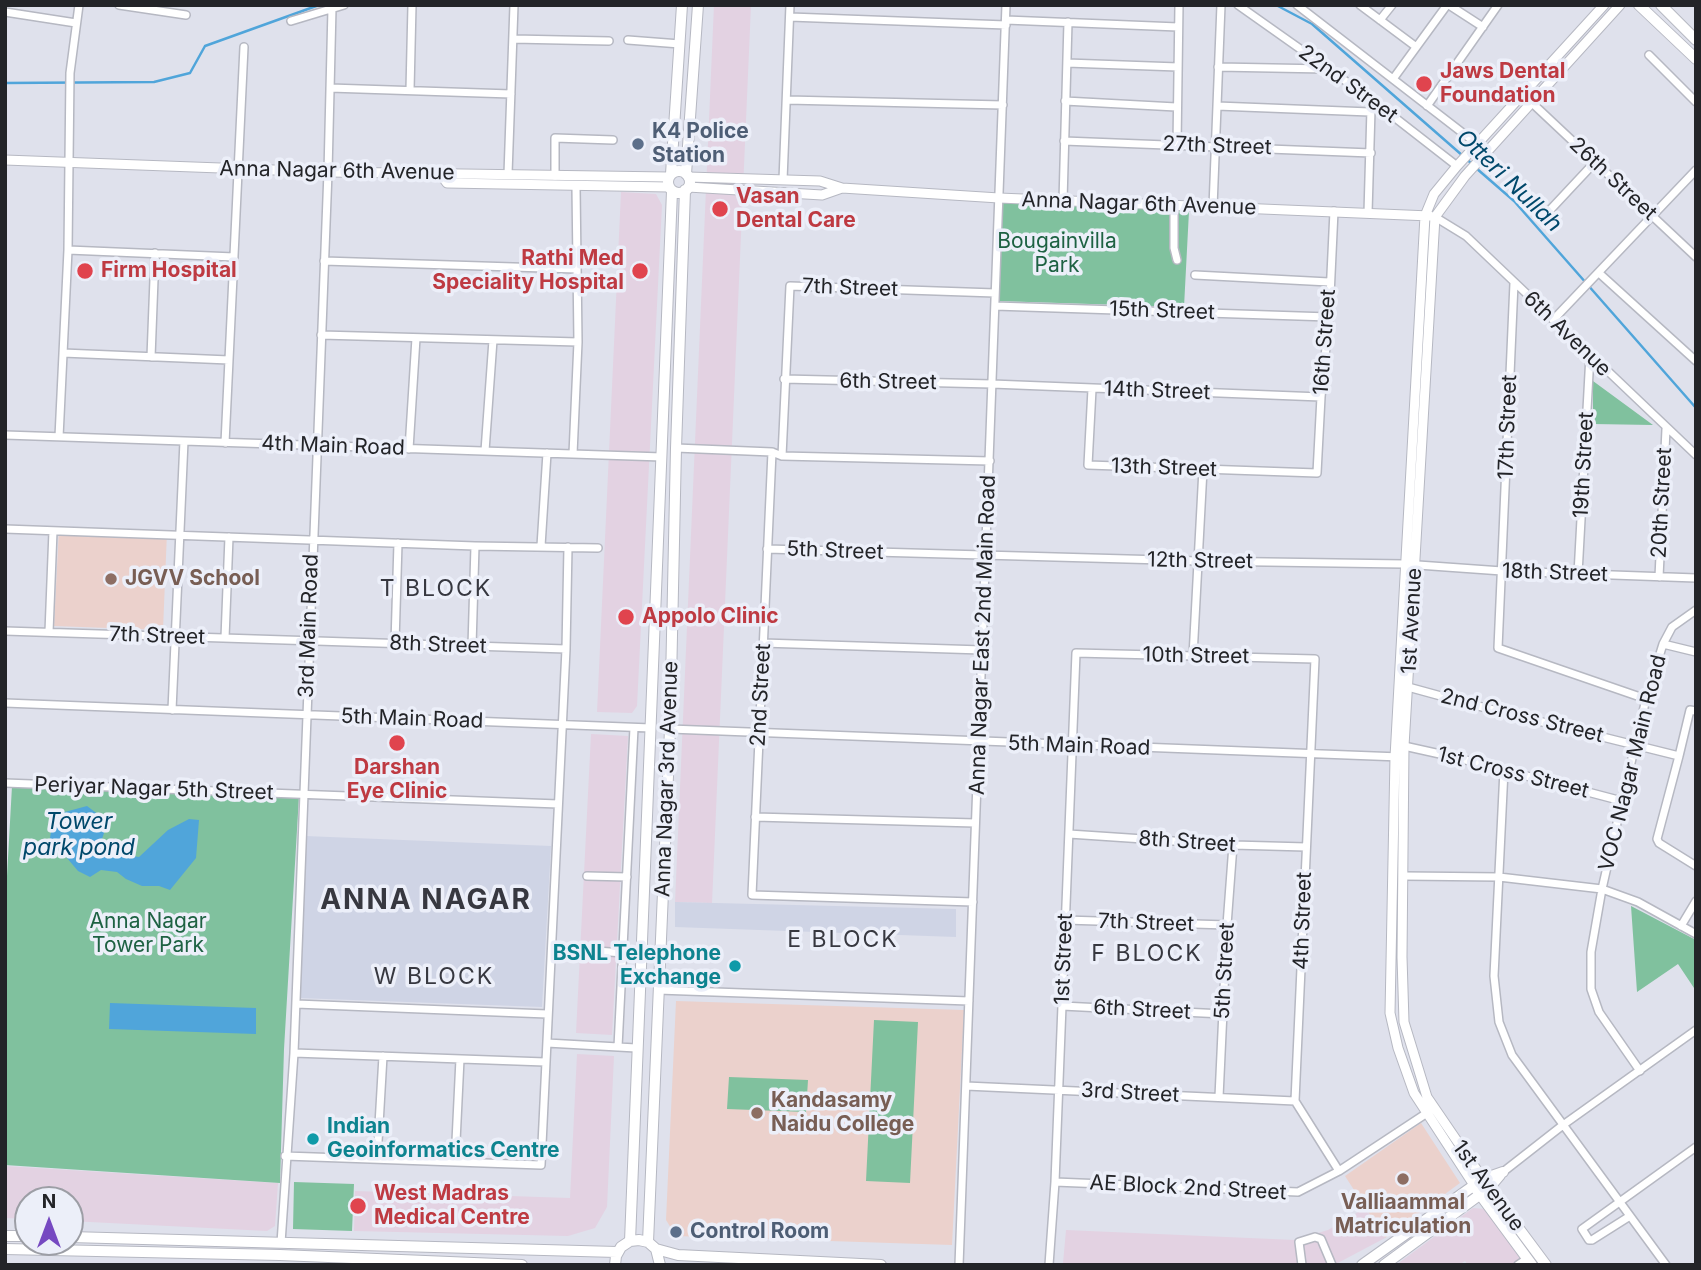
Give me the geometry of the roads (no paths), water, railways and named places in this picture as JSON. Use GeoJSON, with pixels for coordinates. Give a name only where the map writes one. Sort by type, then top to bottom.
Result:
{"type":"FeatureCollection","features":[{"type":"Feature","properties":{"kind":"main road","name":"Anna Nagar 3rd Avenue"},"geometry":{"type":"LineString","coordinates":[[630,1241],[662,457],[670,182],[682,5]]}},
{"type":"Feature","properties":{"kind":"main road","name":"Anna Nagar 3rd Avenue"},"geometry":{"type":"LineString","coordinates":[[660,1265],[652,1245],[657,990],[670,729],[676,448],[687,182],[698,5]]}},
{"type":"Feature","properties":{"kind":"main road"},"geometry":{"type":"LineString","coordinates":[[1639,5],[1696,59]]}},
{"type":"Feature","properties":{"kind":"main road"},"geometry":{"type":"LineString","coordinates":[[1661,5],[1696,40]]}},
{"type":"Feature","properties":{"kind":"main road"},"geometry":{"type":"LineString","coordinates":[[677,171],[687,182],[679,193],[670,182],[677,171]]}},
{"type":"Feature","properties":{"kind":"main road"},"geometry":{"type":"LineString","coordinates":[[1362,1265],[1503,1172]]}},
{"type":"Feature","properties":{"kind":"main road"},"geometry":{"type":"LineString","coordinates":[[1384,1265],[1481,1187]]}},
{"type":"Feature","properties":{"kind":"main road","name":"1st Avenue"},"geometry":{"type":"LineString","coordinates":[[1481,1187],[1526,1263]]}},
{"type":"Feature","properties":{"kind":"main road","name":"1st Avenue"},"geometry":{"type":"LineString","coordinates":[[1481,1187],[1546,1265]]}},
{"type":"Feature","properties":{"kind":"main road"},"geometry":{"type":"LineString","coordinates":[[84,1237],[617,1252]]}},
{"type":"Feature","properties":{"kind":"main road"},"geometry":{"type":"LineString","coordinates":[[615,1265],[617,1252],[630,1241],[652,1245],[678,1255],[881,1265]]}},
{"type":"Feature","properties":{"kind":"main road"},"geometry":{"type":"LineString","coordinates":[[5,1249],[280,1260],[522,1265]]}},
{"type":"Feature","properties":{"kind":"street"},"geometry":{"type":"LineString","coordinates":[[59,437],[68,250],[70,73],[79,5]]}},
{"type":"Feature","properties":{"kind":"street"},"geometry":{"type":"LineString","coordinates":[[119,5],[155,8],[186,15]]}},
{"type":"Feature","properties":{"kind":"street"},"geometry":{"type":"LineString","coordinates":[[291,21],[344,5]]}},
{"type":"Feature","properties":{"kind":"street"},"geometry":{"type":"LineString","coordinates":[[410,90],[412,5]]}},
{"type":"Feature","properties":{"kind":"street"},"geometry":{"type":"LineString","coordinates":[[508,174],[514,5]]}},
{"type":"Feature","properties":{"kind":"street"},"geometry":{"type":"LineString","coordinates":[[783,180],[790,5]]}},
{"type":"Feature","properties":{"kind":"street","name":"Anna Nagar East 2nd Main Road"},"geometry":{"type":"LineString","coordinates":[[959,1265],[1006,5]]}},
{"type":"Feature","properties":{"kind":"street"},"geometry":{"type":"LineString","coordinates":[[1177,145],[1179,5]]}},
{"type":"Feature","properties":{"kind":"street"},"geometry":{"type":"LineString","coordinates":[[1213,207],[1221,5]]}},
{"type":"Feature","properties":{"kind":"street","name":"22nd Street"},"geometry":{"type":"LineString","coordinates":[[1238,5],[1462,160]]}},
{"type":"Feature","properties":{"kind":"street"},"geometry":{"type":"LineString","coordinates":[[1297,5],[1476,145]]}},
{"type":"Feature","properties":{"kind":"street"},"geometry":{"type":"LineString","coordinates":[[1360,5],[1415,46]]}},
{"type":"Feature","properties":{"kind":"street"},"geometry":{"type":"LineString","coordinates":[[1380,20],[1392,5]]}},
{"type":"Feature","properties":{"kind":"street"},"geometry":{"type":"LineString","coordinates":[[1393,79],[1448,5],[1483,27]]}},
{"type":"Feature","properties":{"kind":"street"},"geometry":{"type":"LineString","coordinates":[[1427,106],[1498,5]]}},
{"type":"Feature","properties":{"kind":"street","name":"1st Avenue"},"geometry":{"type":"LineString","coordinates":[[1481,1187],[1414,1093],[1398,1048],[1390,1013],[1404,564],[1425,216],[1434,194],[1462,160],[1604,5]]}},
{"type":"Feature","properties":{"kind":"street"},"geometry":{"type":"LineString","coordinates":[[1435,217],[1474,166],[1620,5]]}},
{"type":"Feature","properties":{"kind":"street","name":"3rd Main Road"},"geometry":{"type":"LineString","coordinates":[[281,1243],[294,1053],[332,8]]}},
{"type":"Feature","properties":{"kind":"street"},"geometry":{"type":"LineString","coordinates":[[5,12],[76,23]]}},
{"type":"Feature","properties":{"kind":"street"},"geometry":{"type":"LineString","coordinates":[[790,17],[1068,22],[1178,27]]}},
{"type":"Feature","properties":{"kind":"street"},"geometry":{"type":"LineString","coordinates":[[1063,201],[1068,22]]}},
{"type":"Feature","properties":{"kind":"street"},"geometry":{"type":"LineString","coordinates":[[513,39],[609,41]]}},
{"type":"Feature","properties":{"kind":"street"},"geometry":{"type":"LineString","coordinates":[[628,40],[680,44]]}},
{"type":"Feature","properties":{"kind":"street"},"geometry":{"type":"LineString","coordinates":[[225,443],[244,47]]}},
{"type":"Feature","properties":{"kind":"street"},"geometry":{"type":"LineString","coordinates":[[1649,55],[1696,102]]}},
{"type":"Feature","properties":{"kind":"street"},"geometry":{"type":"LineString","coordinates":[[1067,63],[1178,67]]}},
{"type":"Feature","properties":{"kind":"street"},"geometry":{"type":"LineString","coordinates":[[1218,67],[1327,69]]}},
{"type":"Feature","properties":{"kind":"street"},"geometry":{"type":"LineString","coordinates":[[330,88],[511,94]]}},
{"type":"Feature","properties":{"kind":"street"},"geometry":{"type":"LineString","coordinates":[[1368,213],[1371,99]]}},
{"type":"Feature","properties":{"kind":"street"},"geometry":{"type":"LineString","coordinates":[[787,100],[1003,105]]}},
{"type":"Feature","properties":{"kind":"street"},"geometry":{"type":"LineString","coordinates":[[1065,101],[1176,107]]}},
{"type":"Feature","properties":{"kind":"street","name":"26th Street"},"geometry":{"type":"LineString","coordinates":[[1531,102],[1696,257]]}},
{"type":"Feature","properties":{"kind":"street"},"geometry":{"type":"LineString","coordinates":[[1217,107],[1370,113]]}},
{"type":"Feature","properties":{"kind":"street"},"geometry":{"type":"LineString","coordinates":[[555,176],[555,138],[613,140]]}},
{"type":"Feature","properties":{"kind":"street","name":"27th Street"},"geometry":{"type":"LineString","coordinates":[[1063,141],[1371,153]]}},
{"type":"Feature","properties":{"kind":"street","name":"Anna Nagar 6th Avenue"},"geometry":{"type":"LineString","coordinates":[[5,160],[328,172],[508,174],[670,182]]}},
{"type":"Feature","properties":{"kind":"street"},"geometry":{"type":"LineString","coordinates":[[1551,209],[1595,162]]}},
{"type":"Feature","properties":{"kind":"street"},"geometry":{"type":"LineString","coordinates":[[1553,320],[1696,170]]}},
{"type":"Feature","properties":{"kind":"street"},"geometry":{"type":"LineString","coordinates":[[441,175],[447,183],[576,187],[670,182]]}},
{"type":"Feature","properties":{"kind":"street","name":"Anna Nagar 6th Avenue"},"geometry":{"type":"LineString","coordinates":[[687,182],[820,181],[842,188],[999,198],[1435,217]]}},
{"type":"Feature","properties":{"kind":"street","name":"Anna Nagar 6th Avenue"},"geometry":{"type":"LineString","coordinates":[[687,182],[822,195],[842,188]]}},
{"type":"Feature","properties":{"kind":"street"},"geometry":{"type":"LineString","coordinates":[[573,454],[578,342],[576,187]]}},
{"type":"Feature","properties":{"kind":"street"},"geometry":{"type":"LineString","coordinates":[[1174,205],[1174,248],[1177,260]]}},
{"type":"Feature","properties":{"kind":"street","name":"16th Street"},"geometry":{"type":"LineString","coordinates":[[1317,473],[1334,211]]}},
{"type":"Feature","properties":{"kind":"street","name":"1st Avenue"},"geometry":{"type":"LineString","coordinates":[[1429,1112],[1404,1022],[1404,876],[1400,757],[1404,747],[1408,687],[1435,217]]}},
{"type":"Feature","properties":{"kind":"street","name":"6th Avenue"},"geometry":{"type":"LineString","coordinates":[[1435,217],[1466,236],[1696,455]]}},
{"type":"Feature","properties":{"kind":"street"},"geometry":{"type":"LineString","coordinates":[[68,250],[234,257]]}},
{"type":"Feature","properties":{"kind":"street"},"geometry":{"type":"LineString","coordinates":[[151,357],[155,253]]}},
{"type":"Feature","properties":{"kind":"street"},"geometry":{"type":"LineString","coordinates":[[324,261],[576,269]]}},
{"type":"Feature","properties":{"kind":"street"},"geometry":{"type":"LineString","coordinates":[[1599,273],[1696,360]]}},
{"type":"Feature","properties":{"kind":"street"},"geometry":{"type":"LineString","coordinates":[[1195,275],[1329,282]]}},
{"type":"Feature","properties":{"kind":"street","name":"17th Street"},"geometry":{"type":"LineString","coordinates":[[1514,283],[1499,648],[1646,699]]}},
{"type":"Feature","properties":{"kind":"street","name":"7th Street"},"geometry":{"type":"LineString","coordinates":[[782,456],[790,286],[995,293]]}},
{"type":"Feature","properties":{"kind":"street","name":"15th Street"},"geometry":{"type":"LineString","coordinates":[[995,306],[1329,317]]}},
{"type":"Feature","properties":{"kind":"street"},"geometry":{"type":"LineString","coordinates":[[321,335],[578,342]]}},
{"type":"Feature","properties":{"kind":"street"},"geometry":{"type":"LineString","coordinates":[[410,449],[416,338]]}},
{"type":"Feature","properties":{"kind":"street"},"geometry":{"type":"LineString","coordinates":[[485,451],[493,340]]}},
{"type":"Feature","properties":{"kind":"street"},"geometry":{"type":"LineString","coordinates":[[63,353],[229,360]]}},
{"type":"Feature","properties":{"kind":"street","name":"19th Street"},"geometry":{"type":"LineString","coordinates":[[1578,574],[1590,355]]}},
{"type":"Feature","properties":{"kind":"street","name":"6th Street"},"geometry":{"type":"LineString","coordinates":[[784,379],[992,384]]}},
{"type":"Feature","properties":{"kind":"street","name":"14th Street"},"geometry":{"type":"LineString","coordinates":[[992,384],[1321,397]]}},
{"type":"Feature","properties":{"kind":"street","name":"13th Street"},"geometry":{"type":"LineString","coordinates":[[1092,388],[1088,465],[1317,473]]}},
{"type":"Feature","properties":{"kind":"street","name":"20th Street"},"geometry":{"type":"LineString","coordinates":[[1658,577],[1666,429]]}},
{"type":"Feature","properties":{"kind":"street","name":"4th Main Road"},"geometry":{"type":"LineString","coordinates":[[5,435],[662,457]]}},
{"type":"Feature","properties":{"kind":"street"},"geometry":{"type":"LineString","coordinates":[[172,710],[184,441]]}},
{"type":"Feature","properties":{"kind":"street"},"geometry":{"type":"LineString","coordinates":[[676,448],[772,452],[782,456],[990,461]]}},
{"type":"Feature","properties":{"kind":"street","name":"2nd Street"},"geometry":{"type":"LineString","coordinates":[[772,452],[752,895],[972,902]]}},
{"type":"Feature","properties":{"kind":"street"},"geometry":{"type":"LineString","coordinates":[[541,546],[547,453]]}},
{"type":"Feature","properties":{"kind":"street"},"geometry":{"type":"LineString","coordinates":[[1193,656],[1203,469]]}},
{"type":"Feature","properties":{"kind":"street"},"geometry":{"type":"LineString","coordinates":[[5,529],[598,548]]}},
{"type":"Feature","properties":{"kind":"street"},"geometry":{"type":"LineString","coordinates":[[50,632],[53,531]]}},
{"type":"Feature","properties":{"kind":"street"},"geometry":{"type":"LineString","coordinates":[[225,638],[229,537]]}},
{"type":"Feature","properties":{"kind":"street"},"geometry":{"type":"LineString","coordinates":[[395,643],[398,543]]}},
{"type":"Feature","properties":{"kind":"street"},"geometry":{"type":"LineString","coordinates":[[472,646],[475,546]]}},
{"type":"Feature","properties":{"kind":"street"},"geometry":{"type":"LineString","coordinates":[[285,1156],[541,1165],[566,649],[568,547]]}},
{"type":"Feature","properties":{"kind":"street","name":"5th Street"},"geometry":{"type":"LineString","coordinates":[[767,550],[986,555]]}},
{"type":"Feature","properties":{"kind":"street","name":"12th Street"},"geometry":{"type":"LineString","coordinates":[[986,555],[1415,565]]}},
{"type":"Feature","properties":{"kind":"street","name":"18th Street"},"geometry":{"type":"LineString","coordinates":[[1415,565],[1696,579]]}},
{"type":"Feature","properties":{"kind":"street","name":"VOC Nagar Main Road"},"geometry":{"type":"LineString","coordinates":[[1602,889],[1646,699],[1663,644],[1672,627],[1696,610]]}},
{"type":"Feature","properties":{"kind":"street","name":"7th Street"},"geometry":{"type":"LineString","coordinates":[[5,631],[310,641]]}},
{"type":"Feature","properties":{"kind":"street","name":"8th Street"},"geometry":{"type":"LineString","coordinates":[[310,641],[566,649]]}},
{"type":"Feature","properties":{"kind":"street"},"geometry":{"type":"LineString","coordinates":[[763,643],[982,650]]}},
{"type":"Feature","properties":{"kind":"street"},"geometry":{"type":"LineString","coordinates":[[1663,644],[1696,652]]}},
{"type":"Feature","properties":{"kind":"street","name":"10th Street"},"geometry":{"type":"LineString","coordinates":[[1076,653],[1315,659]]}},
{"type":"Feature","properties":{"kind":"street","name":"1st Street"},"geometry":{"type":"LineString","coordinates":[[1049,1265],[1055,1182],[1076,653]]}},
{"type":"Feature","properties":{"kind":"street","name":"4th Street"},"geometry":{"type":"LineString","coordinates":[[1295,1101],[1315,659]]}},
{"type":"Feature","properties":{"kind":"street","name":"2nd Cross Street"},"geometry":{"type":"LineString","coordinates":[[1408,687],[1679,756]]}},
{"type":"Feature","properties":{"kind":"street","name":"5th Main Road"},"geometry":{"type":"LineString","coordinates":[[5,704],[651,728]]}},
{"type":"Feature","properties":{"kind":"street"},"geometry":{"type":"LineString","coordinates":[[1696,711],[1690,710],[1657,839],[1696,866]]}},
{"type":"Feature","properties":{"kind":"street"},"geometry":{"type":"LineString","coordinates":[[618,1047],[634,728]]}},
{"type":"Feature","properties":{"kind":"street","name":"5th Main Road"},"geometry":{"type":"LineString","coordinates":[[670,729],[1400,757]]}},
{"type":"Feature","properties":{"kind":"street","name":"1st Cross Street"},"geometry":{"type":"LineString","coordinates":[[1404,747],[1622,800]]}},
{"type":"Feature","properties":{"kind":"street"},"geometry":{"type":"LineString","coordinates":[[1504,770],[1494,976],[1499,1022],[1512,1055],[1666,1265]]}},
{"type":"Feature","properties":{"kind":"street","name":"Periyar Nagar 5th Street"},"geometry":{"type":"LineString","coordinates":[[5,783],[304,794]]}},
{"type":"Feature","properties":{"kind":"street"},"geometry":{"type":"LineString","coordinates":[[304,794],[558,804]]}},
{"type":"Feature","properties":{"kind":"street"},"geometry":{"type":"LineString","coordinates":[[755,817],[975,823]]}},
{"type":"Feature","properties":{"kind":"street","name":"8th Street"},"geometry":{"type":"LineString","coordinates":[[1069,834],[1306,847]]}},
{"type":"Feature","properties":{"kind":"street","name":"5th Street"},"geometry":{"type":"LineString","coordinates":[[1219,1097],[1233,845]]}},
{"type":"Feature","properties":{"kind":"street"},"geometry":{"type":"LineString","coordinates":[[587,876],[627,877]]}},
{"type":"Feature","properties":{"kind":"street"},"geometry":{"type":"LineString","coordinates":[[1404,876],[1499,877],[1602,889],[1638,902],[1696,934]]}},
{"type":"Feature","properties":{"kind":"street"},"geometry":{"type":"LineString","coordinates":[[1602,889],[1591,952],[1591,989],[1598,1012],[1640,1071]]}},
{"type":"Feature","properties":{"kind":"street"},"geometry":{"type":"LineString","coordinates":[[1681,926],[1696,901]]}},
{"type":"Feature","properties":{"kind":"street","name":"7th Street"},"geometry":{"type":"LineString","coordinates":[[1065,920],[1227,925]]}},
{"type":"Feature","properties":{"kind":"street"},"geometry":{"type":"LineString","coordinates":[[584,950],[623,953]]}},
{"type":"Feature","properties":{"kind":"street"},"geometry":{"type":"LineString","coordinates":[[657,990],[969,1001]]}},
{"type":"Feature","properties":{"kind":"street"},"geometry":{"type":"LineString","coordinates":[[296,1004],[547,1014]]}},
{"type":"Feature","properties":{"kind":"street","name":"6th Street"},"geometry":{"type":"LineString","coordinates":[[1062,1006],[1223,1014]]}},
{"type":"Feature","properties":{"kind":"street"},"geometry":{"type":"LineString","coordinates":[[1503,1172],[1563,1125],[1696,1031]]}},
{"type":"Feature","properties":{"kind":"street"},"geometry":{"type":"LineString","coordinates":[[547,1043],[636,1048]]}},
{"type":"Feature","properties":{"kind":"street"},"geometry":{"type":"LineString","coordinates":[[294,1053],[545,1062]]}},
{"type":"Feature","properties":{"kind":"street"},"geometry":{"type":"LineString","coordinates":[[377,1159],[383,1056]]}},
{"type":"Feature","properties":{"kind":"street"},"geometry":{"type":"LineString","coordinates":[[454,1162],[460,1059]]}},
{"type":"Feature","properties":{"kind":"street","name":"3rd Street"},"geometry":{"type":"LineString","coordinates":[[966,1086],[1295,1101]]}},
{"type":"Feature","properties":{"kind":"street"},"geometry":{"type":"LineString","coordinates":[[1295,1101],[1339,1171]]}},
{"type":"Feature","properties":{"kind":"street","name":"AE Block 2nd Street"},"geometry":{"type":"LineString","coordinates":[[1055,1182],[1298,1192],[1339,1171],[1429,1112]]}},
{"type":"Feature","properties":{"kind":"street"},"geometry":{"type":"LineString","coordinates":[[1630,1216],[1594,1239],[1589,1240],[1582,1229],[1696,1147]]}},
{"type":"Feature","properties":{"kind":"street"},"geometry":{"type":"LineString","coordinates":[[1302,1265],[1299,1242],[1315,1237],[1321,1239],[1332,1265]]}},
{"type":"Feature","properties":{"kind":"water","name":"Tower park pond"},"geometry":{"type":"Polygon","coordinates":[[[87,806],[99,815],[106,827],[102,839],[107,850],[139,857],[168,830],[189,819],[199,820],[196,858],[170,890],[159,886],[142,886],[117,872],[101,870],[90,877],[78,871],[50,838],[53,820],[61,813],[87,806]]]}},
{"type":"Feature","properties":{"kind":"water"},"geometry":{"type":"Polygon","coordinates":[[[110,1003],[256,1008],[256,1034],[109,1029],[110,1003]]]}},
{"type":"Feature","properties":{"kind":"waterway","name":"Otteri Nullah"},"geometry":{"type":"LineString","coordinates":[[5,83],[154,82],[190,73],[205,46],[319,5]]}},
{"type":"Feature","properties":{"kind":"waterway","name":"Otteri Nullah"},"geometry":{"type":"LineString","coordinates":[[1276,5],[1312,24],[1471,163]]}},
{"type":"Feature","properties":{"kind":"waterway","name":"Otteri Nullah"},"geometry":{"type":"LineString","coordinates":[[1476,168],[1514,201],[1696,408]]}},
{"type":"Feature","properties":{"kind":"place","name":"Jaws Dental Foundation"},"geometry":{"type":"Point","coordinates":[1424,84]}},
{"type":"Feature","properties":{"kind":"place","name":"K4 Police Station"},"geometry":{"type":"Point","coordinates":[638,144]}},
{"type":"Feature","properties":{"kind":"place","name":"Vasan Dental Care"},"geometry":{"type":"Point","coordinates":[720,209]}},
{"type":"Feature","properties":{"kind":"place","name":"Firm Hospital"},"geometry":{"type":"Point","coordinates":[85,271]}},
{"type":"Feature","properties":{"kind":"place","name":"Rathi Med Speciality Hospital"},"geometry":{"type":"Point","coordinates":[640,271]}},
{"type":"Feature","properties":{"kind":"place","name":"JGVV School"},"geometry":{"type":"Point","coordinates":[111,579]}},
{"type":"Feature","properties":{"kind":"place","name":"Appolo Clinic"},"geometry":{"type":"Point","coordinates":[626,617]}},
{"type":"Feature","properties":{"kind":"place","name":"Darshan Eye Clinic"},"geometry":{"type":"Point","coordinates":[397,743]}},
{"type":"Feature","properties":{"kind":"place","name":"BSNL Telephone Exchange"},"geometry":{"type":"Point","coordinates":[735,966]}},
{"type":"Feature","properties":{"kind":"place","name":"Kandasamy Naidu College"},"geometry":{"type":"Point","coordinates":[757,1113]}},
{"type":"Feature","properties":{"kind":"place","name":"Indian Geoinformatics Centre"},"geometry":{"type":"Point","coordinates":[313,1139]}},
{"type":"Feature","properties":{"kind":"place","name":"Valliaammal Matriculation"},"geometry":{"type":"Point","coordinates":[1403,1179]}},
{"type":"Feature","properties":{"kind":"place","name":"West Madras Medical Centre"},"geometry":{"type":"Point","coordinates":[358,1206]}},
{"type":"Feature","properties":{"kind":"place","name":"Control Room"},"geometry":{"type":"Point","coordinates":[676,1232]}},
{"type":"Feature","properties":{"kind":"district","name":"T BLOCK"},"geometry":{"type":"Point","coordinates":[436,589]}},
{"type":"Feature","properties":{"kind":"district","name":"ANNA NAGAR"},"geometry":{"type":"Point","coordinates":[426,901]}},
{"type":"Feature","properties":{"kind":"district","name":"E BLOCK"},"geometry":{"type":"Point","coordinates":[843,940]}},
{"type":"Feature","properties":{"kind":"district","name":"F BLOCK"},"geometry":{"type":"Point","coordinates":[1147,954]}},
{"type":"Feature","properties":{"kind":"district","name":"W BLOCK"},"geometry":{"type":"Point","coordinates":[434,977]}},
{"type":"Feature","properties":{"kind":"park label","name":"Bougainvilla Park"},"geometry":{"type":"Point","coordinates":[1057,254]}},
{"type":"Feature","properties":{"kind":"park label","name":"Anna Nagar Tower Park"},"geometry":{"type":"Point","coordinates":[148,934]}}]}
